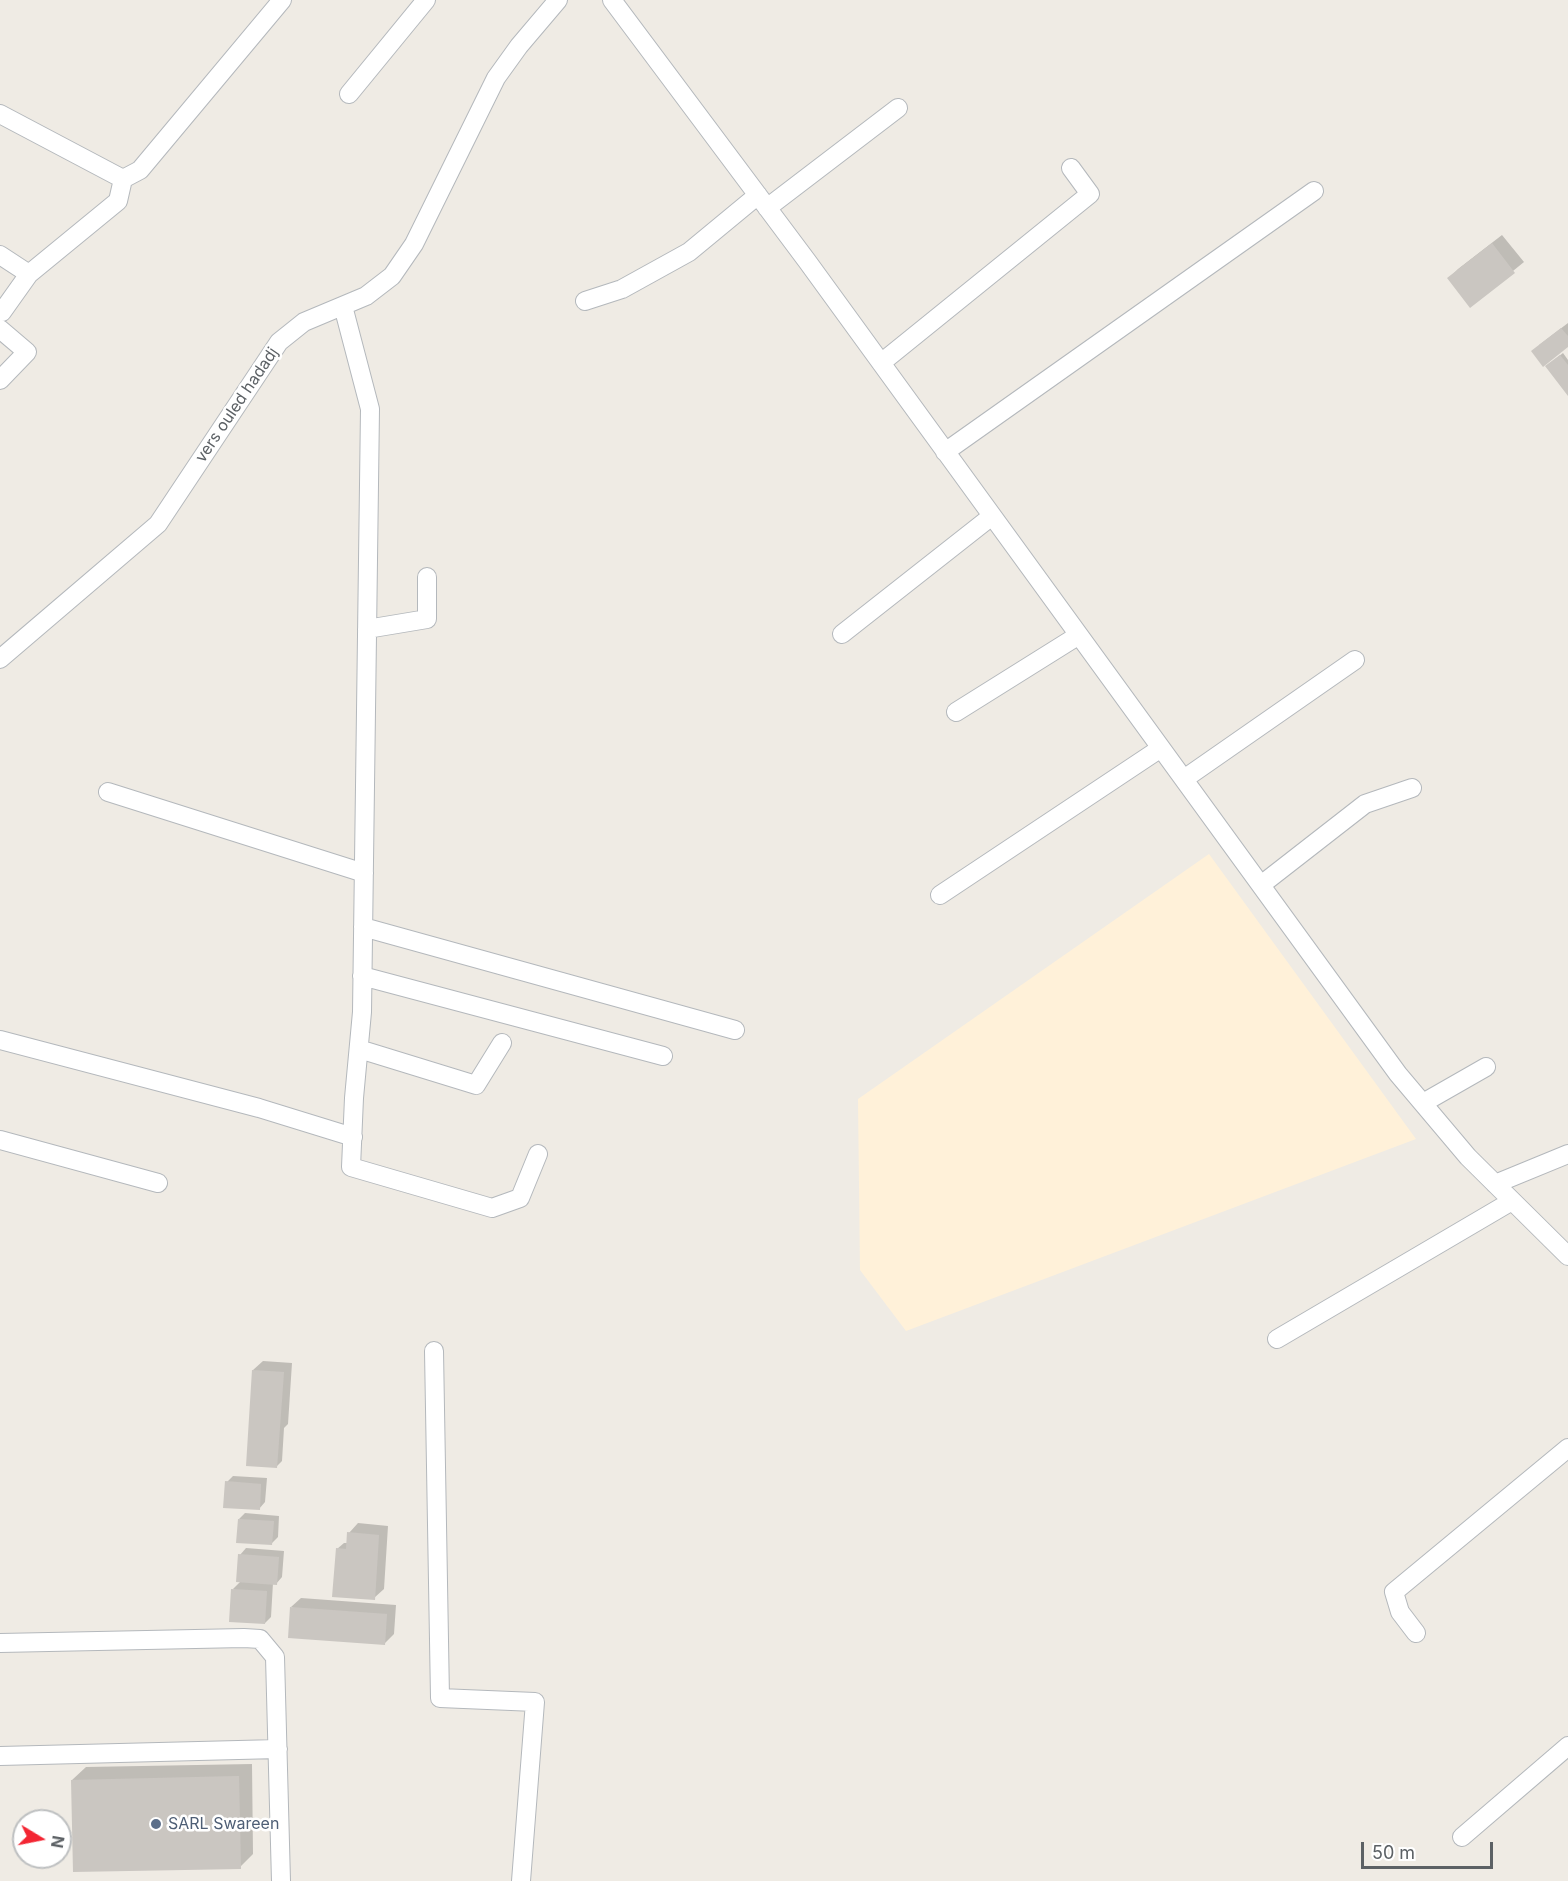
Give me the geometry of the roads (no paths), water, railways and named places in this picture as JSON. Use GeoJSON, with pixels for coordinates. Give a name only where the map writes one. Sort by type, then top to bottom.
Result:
{"type":"FeatureCollection","features":[{"type":"Feature","properties":{"kind":"street"},"geometry":{"type":"LineString","coordinates":[[0,380],[27,352],[0,318],[29,273],[118,201],[123,179],[140,170],[282,0]]}},
{"type":"Feature","properties":{"kind":"street"},"geometry":{"type":"LineString","coordinates":[[349,94],[426,0]]}},
{"type":"Feature","properties":{"kind":"street","name":"vers ouled hadadj"},"geometry":{"type":"LineString","coordinates":[[0,659],[158,524],[279,342],[304,322],[366,296],[392,276],[414,244],[496,78],[519,46],[558,0]]}},
{"type":"Feature","properties":{"kind":"street"},"geometry":{"type":"LineString","coordinates":[[612,0],[992,516],[1398,1074],[1468,1156],[1568,1256]]}},
{"type":"Feature","properties":{"kind":"street"},"geometry":{"type":"LineString","coordinates":[[585,301],[622,289],[689,252],[898,108]]}},
{"type":"Feature","properties":{"kind":"street"},"geometry":{"type":"LineString","coordinates":[[0,114],[123,179]]}},
{"type":"Feature","properties":{"kind":"street"},"geometry":{"type":"LineString","coordinates":[[880,363],[1090,194],[1071,168]]}},
{"type":"Feature","properties":{"kind":"street"},"geometry":{"type":"LineString","coordinates":[[945,452],[1314,191]]}},
{"type":"Feature","properties":{"kind":"street"},"geometry":{"type":"LineString","coordinates":[[0,255],[29,273]]}},
{"type":"Feature","properties":{"kind":"street"},"geometry":{"type":"LineString","coordinates":[[343,306],[370,409],[362,976],[351,1167],[492,1208],[520,1198],[538,1154]]}},
{"type":"Feature","properties":{"kind":"street"},"geometry":{"type":"LineString","coordinates":[[842,634],[992,516]]}},
{"type":"Feature","properties":{"kind":"street"},"geometry":{"type":"LineString","coordinates":[[367,629],[427,619],[427,577]]}},
{"type":"Feature","properties":{"kind":"street"},"geometry":{"type":"LineString","coordinates":[[956,712],[1079,635]]}},
{"type":"Feature","properties":{"kind":"street"},"geometry":{"type":"LineString","coordinates":[[1184,779],[1355,660]]}},
{"type":"Feature","properties":{"kind":"street"},"geometry":{"type":"LineString","coordinates":[[940,895],[1161,748]]}},
{"type":"Feature","properties":{"kind":"street"},"geometry":{"type":"LineString","coordinates":[[1261,885],[1365,804],[1412,788]]}},
{"type":"Feature","properties":{"kind":"street"},"geometry":{"type":"LineString","coordinates":[[108,792],[364,873]]}},
{"type":"Feature","properties":{"kind":"street"},"geometry":{"type":"LineString","coordinates":[[363,927],[735,1030]]}},
{"type":"Feature","properties":{"kind":"street"},"geometry":{"type":"LineString","coordinates":[[362,976],[663,1056]]}},
{"type":"Feature","properties":{"kind":"street"},"geometry":{"type":"LineString","coordinates":[[0,1040],[259,1108],[353,1137]]}},
{"type":"Feature","properties":{"kind":"street"},"geometry":{"type":"LineString","coordinates":[[359,1049],[476,1085],[502,1043]]}},
{"type":"Feature","properties":{"kind":"street"},"geometry":{"type":"LineString","coordinates":[[1423,1103],[1486,1067]]}},
{"type":"Feature","properties":{"kind":"street"},"geometry":{"type":"LineString","coordinates":[[0,1140],[158,1183]]}},
{"type":"Feature","properties":{"kind":"street"},"geometry":{"type":"LineString","coordinates":[[1495,1184],[1568,1154]]}},
{"type":"Feature","properties":{"kind":"street"},"geometry":{"type":"LineString","coordinates":[[1277,1339],[1512,1201]]}},
{"type":"Feature","properties":{"kind":"street"},"geometry":{"type":"LineString","coordinates":[[434,1351],[440,1698],[535,1702],[521,1881]]}},
{"type":"Feature","properties":{"kind":"street"},"geometry":{"type":"LineString","coordinates":[[1416,1634],[1400,1612],[1394,1592],[1568,1448]]}},
{"type":"Feature","properties":{"kind":"street"},"geometry":{"type":"LineString","coordinates":[[0,1643],[260,1639],[275,1657],[281,1881]]}},
{"type":"Feature","properties":{"kind":"street"},"geometry":{"type":"LineString","coordinates":[[1462,1837],[1568,1746]]}},
{"type":"Feature","properties":{"kind":"street"},"geometry":{"type":"LineString","coordinates":[[0,1756],[278,1749]]}},
{"type":"Feature","properties":{"kind":"place","name":"SARL Swareen"},"geometry":{"type":"Point","coordinates":[156,1824]}}]}
